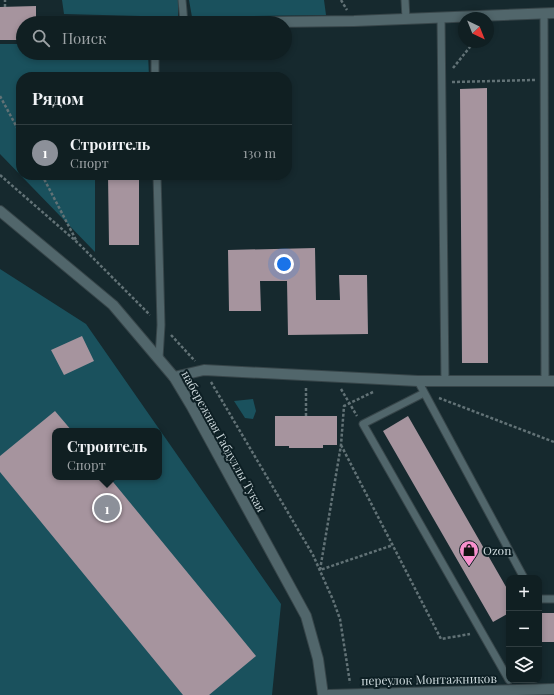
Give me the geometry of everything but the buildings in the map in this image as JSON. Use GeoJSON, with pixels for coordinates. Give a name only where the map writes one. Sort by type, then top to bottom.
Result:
{"type":"FeatureCollection","features":[{"type":"Feature","properties":{"kind":"street"},"geometry":{"type":"LineString","coordinates":[[292,22],[354,21],[549,13]]}},
{"type":"Feature","properties":{"kind":"street","name":"набережная Габдуллы Тукая"},"geometry":{"type":"LineString","coordinates":[[0,211],[113,306],[174,377],[192,407],[306,616],[318,660],[324,695]]}},
{"type":"Feature","properties":{"kind":"street"},"geometry":{"type":"LineString","coordinates":[[174,377],[204,370],[418,381],[549,381]]}},
{"type":"Feature","properties":{"kind":"street","name":"переулок Монтажников"},"geometry":{"type":"LineString","coordinates":[[328,695],[351,693],[550,691]]}},
{"type":"Feature","properties":{"kind":"lane"},"geometry":{"type":"LineString","coordinates":[[182,0],[183,16]]}},
{"type":"Feature","properties":{"kind":"lane"},"geometry":{"type":"LineString","coordinates":[[405,0],[406,19]]}},
{"type":"Feature","properties":{"kind":"lane"},"geometry":{"type":"LineString","coordinates":[[549,13],[544,80],[549,381]]}},
{"type":"Feature","properties":{"kind":"lane"},"geometry":{"type":"LineString","coordinates":[[441,18],[445,381]]}},
{"type":"Feature","properties":{"kind":"lane"},"geometry":{"type":"LineString","coordinates":[[155,60],[155,72]]}},
{"type":"Feature","properties":{"kind":"lane"},"geometry":{"type":"LineString","coordinates":[[157,180],[160,325],[159,358]]}},
{"type":"Feature","properties":{"kind":"lane"},"geometry":{"type":"LineString","coordinates":[[418,381],[522,575]]}},
{"type":"Feature","properties":{"kind":"lane"},"geometry":{"type":"LineString","coordinates":[[424,393],[362,424],[506,675]]}},
{"type":"Feature","properties":{"kind":"lane"},"geometry":{"type":"LineString","coordinates":[[542,599],[554,599]]}},
{"type":"Feature","properties":{"kind":"path"},"geometry":{"type":"LineString","coordinates":[[4,7],[5,0]]}},
{"type":"Feature","properties":{"kind":"path"},"geometry":{"type":"LineString","coordinates":[[441,82],[469,48]]}},
{"type":"Feature","properties":{"kind":"path"},"geometry":{"type":"LineString","coordinates":[[441,82],[544,80]]}},
{"type":"Feature","properties":{"kind":"path"},"geometry":{"type":"LineString","coordinates":[[0,96],[16,126]]}},
{"type":"Feature","properties":{"kind":"path"},"geometry":{"type":"LineString","coordinates":[[45,180],[78,242]]}},
{"type":"Feature","properties":{"kind":"path"},"geometry":{"type":"LineString","coordinates":[[306,375],[306,416]]}},
{"type":"Feature","properties":{"kind":"path"},"geometry":{"type":"LineString","coordinates":[[334,377],[362,424]]}},
{"type":"Feature","properties":{"kind":"path"},"geometry":{"type":"LineString","coordinates":[[424,393],[554,442]]}},
{"type":"Feature","properties":{"kind":"path"},"geometry":{"type":"LineString","coordinates":[[344,406],[341,445],[320,570],[393,545]]}},
{"type":"Feature","properties":{"kind":"path"},"geometry":{"type":"LineString","coordinates":[[341,445],[441,639],[481,632]]}},
{"type":"Feature","properties":{"kind":"shaded area"},"geometry":{"type":"Polygon","coordinates":[[[62,0],[178,0],[178,16],[64,14],[62,0]]]}},
{"type":"Feature","properties":{"kind":"shaded area"},"geometry":{"type":"Polygon","coordinates":[[[189,0],[324,0],[326,15],[259,16],[192,16],[189,0]]]}},
{"type":"Feature","properties":{"kind":"shaded area"},"geometry":{"type":"Polygon","coordinates":[[[0,44],[16,44],[16,60],[148,60],[149,72],[16,72],[16,171],[0,154],[0,44]]]}},
{"type":"Feature","properties":{"kind":"shaded area"},"geometry":{"type":"Polygon","coordinates":[[[25,180],[95,180],[95,252],[25,180]]]}},
{"type":"Feature","properties":{"kind":"shaded area"},"geometry":{"type":"Polygon","coordinates":[[[0,269],[86,324],[158,428],[52,428],[52,480],[162,480],[162,433],[281,604],[272,695],[0,695],[0,269]]]}},
{"type":"Feature","properties":{"kind":"shaded area"},"geometry":{"type":"Polygon","coordinates":[[[253,399],[256,411],[253,419],[245,418],[234,401],[253,399]]]}},
{"type":"Feature","properties":{"kind":"place","name":"Строитель"},"geometry":{"type":"Point","coordinates":[107,508]}},
{"type":"Feature","properties":{"kind":"place","name":"Ozon"},"geometry":{"type":"Point","coordinates":[469,567]}}]}
